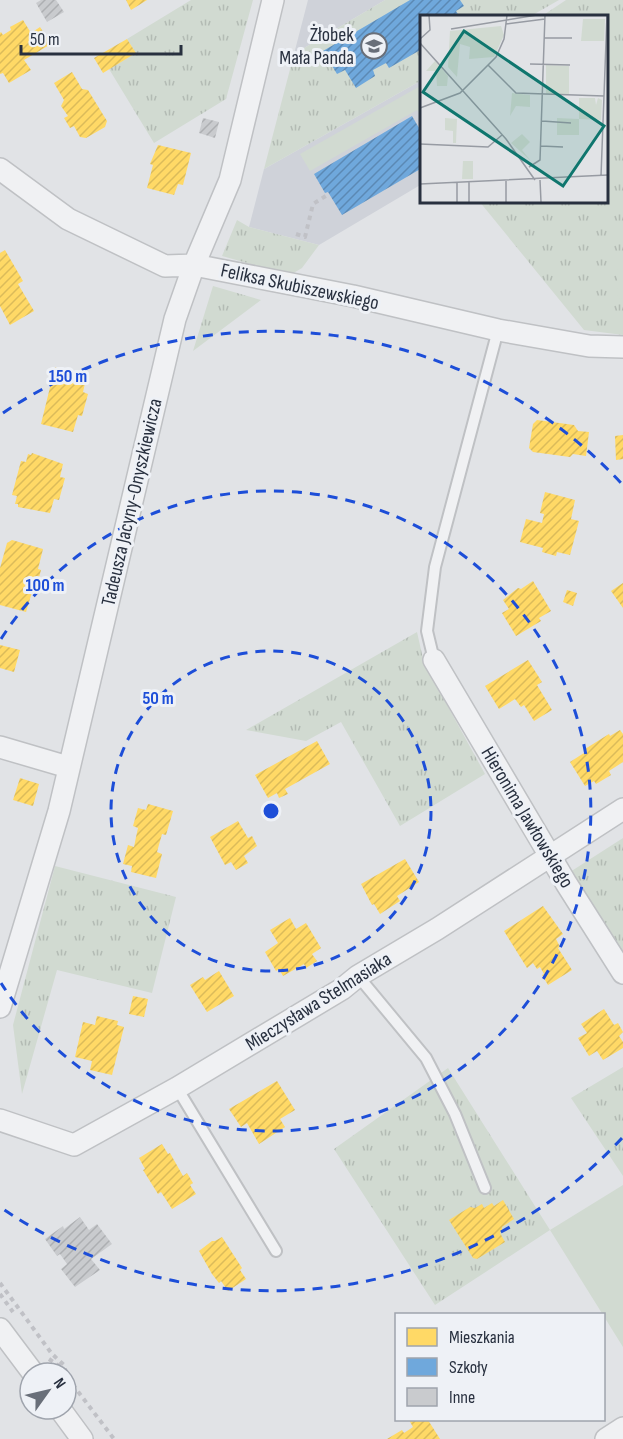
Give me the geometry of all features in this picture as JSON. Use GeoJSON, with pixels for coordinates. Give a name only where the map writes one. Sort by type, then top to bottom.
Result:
{"type":"FeatureCollection","features":[{"type":"Feature","properties":{"kind":"street","name":"Tadeusza Jacyny-Onyszkiewicza"},"geometry":{"type":"LineString","coordinates":[[0,1007],[59,811],[175,319],[194,265],[230,180],[273,0]]}},
{"type":"Feature","properties":{"kind":"street","name":"Feliksa Skubiszewskiego"},"geometry":{"type":"LineString","coordinates":[[0,170],[68,219],[165,266],[194,265],[353,296],[498,330],[589,346],[623,347]]}},
{"type":"Feature","properties":{"kind":"street","name":"Hieronima Jawłowskiego"},"geometry":{"type":"LineString","coordinates":[[434,660],[623,973]]}},
{"type":"Feature","properties":{"kind":"street"},"geometry":{"type":"LineString","coordinates":[[0,747],[68,767]]}},
{"type":"Feature","properties":{"kind":"street","name":"Mieczysława Stelmasiaka"},"geometry":{"type":"LineString","coordinates":[[0,1120],[74,1145],[177,1088],[342,989],[358,976],[436,929],[623,809]]}},
{"type":"Feature","properties":{"kind":"street"},"geometry":{"type":"LineString","coordinates":[[0,1329],[24,1361]]}},
{"type":"Feature","properties":{"kind":"street"},"geometry":{"type":"LineString","coordinates":[[69,1421],[82,1439]]}},
{"type":"Feature","properties":{"kind":"street"},"geometry":{"type":"LineString","coordinates":[[606,1439],[623,1428]]}},
{"type":"Feature","properties":{"kind":"lane"},"geometry":{"type":"LineString","coordinates":[[434,660],[427,631],[435,567],[498,330]]}},
{"type":"Feature","properties":{"kind":"lane"},"geometry":{"type":"LineString","coordinates":[[358,976],[426,1058],[455,1114],[485,1188]]}},
{"type":"Feature","properties":{"kind":"lane"},"geometry":{"type":"LineString","coordinates":[[177,1088],[276,1251]]}},
{"type":"Feature","properties":{"kind":"path"},"geometry":{"type":"LineString","coordinates":[[296,234],[305,237],[313,204],[329,194]]}},
{"type":"Feature","properties":{"kind":"path"},"geometry":{"type":"LineString","coordinates":[[0,1283],[52,1354],[64,1365],[67,1377],[114,1439]]}},
{"type":"Feature","properties":{"kind":"shaded area"},"geometry":{"type":"Polygon","coordinates":[[[308,0],[385,0],[294,54],[308,0]]]}},
{"type":"Feature","properties":{"kind":"shaded area"},"geometry":{"type":"Polygon","coordinates":[[[420,81],[420,185],[319,245],[249,227],[264,169],[420,81]]]}},
{"type":"Feature","properties":{"kind":"green space"},"geometry":{"type":"Polygon","coordinates":[[[191,0],[253,0],[226,99],[154,143],[109,69],[136,53],[127,39],[191,0]]]}},
{"type":"Feature","properties":{"kind":"green space"},"geometry":{"type":"Polygon","coordinates":[[[385,0],[559,0],[533,15],[420,15],[420,81],[264,169],[294,54],[385,0]]]}},
{"type":"Feature","properties":{"kind":"green space"},"geometry":{"type":"Polygon","coordinates":[[[566,0],[623,0],[623,335],[584,330],[480,202],[608,202],[608,15],[544,15],[566,0]]]}},
{"type":"Feature","properties":{"kind":"green space"},"geometry":{"type":"Polygon","coordinates":[[[420,86],[420,115],[417,110],[310,171],[300,154],[420,86]]]}},
{"type":"Feature","properties":{"kind":"green space"},"geometry":{"type":"Polygon","coordinates":[[[237,220],[249,227],[319,245],[302,268],[290,275],[222,256],[237,220]]]}},
{"type":"Feature","properties":{"kind":"green space"},"geometry":{"type":"Polygon","coordinates":[[[617,266],[623,266],[623,298],[618,299],[617,266]]]}},
{"type":"Feature","properties":{"kind":"green space"},"geometry":{"type":"Polygon","coordinates":[[[213,286],[261,300],[193,351],[213,286]]]}},
{"type":"Feature","properties":{"kind":"green space"},"geometry":{"type":"Polygon","coordinates":[[[417,632],[424,663],[485,774],[400,826],[341,722],[306,741],[246,730],[417,632]]]}},
{"type":"Feature","properties":{"kind":"green space"},"geometry":{"type":"Polygon","coordinates":[[[623,838],[623,956],[570,872],[623,838]]]}},
{"type":"Feature","properties":{"kind":"green space"},"geometry":{"type":"Polygon","coordinates":[[[55,866],[176,897],[152,993],[57,970],[22,1094],[13,1025],[55,866]]]}},
{"type":"Feature","properties":{"kind":"green space"},"geometry":{"type":"Polygon","coordinates":[[[623,1067],[623,1176],[571,1098],[623,1067]]]}},
{"type":"Feature","properties":{"kind":"green space"},"geometry":{"type":"Polygon","coordinates":[[[448,1068],[550,1230],[435,1305],[334,1149],[448,1068]]]}},
{"type":"Feature","properties":{"kind":"green space"},"geometry":{"type":"Polygon","coordinates":[[[623,1185],[623,1347],[605,1318],[605,1313],[602,1313],[550,1230],[623,1185]]]}},
{"type":"Feature","properties":{"kind":"building: Mieszkania"},"geometry":{"type":"Polygon","coordinates":[[[126,0],[147,0],[131,10],[126,0]]]}},
{"type":"Feature","properties":{"kind":"building: Mieszkania"},"geometry":{"type":"Polygon","coordinates":[[[23,20],[31,33],[40,27],[51,44],[24,60],[31,70],[9,83],[3,73],[0,74],[0,33],[3,35],[11,30],[10,27],[23,20]]]}},
{"type":"Feature","properties":{"kind":"building: Mieszkania"},"geometry":{"type":"Polygon","coordinates":[[[127,39],[136,53],[103,73],[94,58],[127,39]]]}},
{"type":"Feature","properties":{"kind":"building: Mieszkania"},"geometry":{"type":"Polygon","coordinates":[[[72,72],[82,89],[88,90],[107,121],[105,127],[86,138],[80,137],[74,126],[70,128],[64,118],[68,116],[61,106],[64,100],[54,83],[72,72]]]}},
{"type":"Feature","properties":{"kind":"building: Mieszkania"},"geometry":{"type":"Polygon","coordinates":[[[158,145],[191,153],[183,185],[178,184],[174,195],[147,188],[153,165],[150,164],[158,145]]]}},
{"type":"Feature","properties":{"kind":"building: Mieszkania"},"geometry":{"type":"Polygon","coordinates":[[[5,250],[23,281],[18,284],[34,311],[10,325],[0,306],[0,253],[5,250]]]}},
{"type":"Feature","properties":{"kind":"building: Mieszkania"},"geometry":{"type":"Polygon","coordinates":[[[55,367],[87,375],[83,392],[88,394],[82,416],[78,415],[73,432],[41,424],[55,367]]]}},
{"type":"Feature","properties":{"kind":"building: Mieszkania"},"geometry":{"type":"Polygon","coordinates":[[[537,420],[574,425],[578,431],[589,432],[586,456],[573,454],[570,457],[533,452],[529,448],[533,424],[537,420]]]}},
{"type":"Feature","properties":{"kind":"building: Mieszkania"},"geometry":{"type":"Polygon","coordinates":[[[623,435],[623,459],[616,460],[615,436],[623,435]]]}},
{"type":"Feature","properties":{"kind":"building: Mieszkania"},"geometry":{"type":"Polygon","coordinates":[[[32,453],[63,464],[60,477],[65,478],[59,500],[54,499],[50,513],[18,507],[18,504],[15,504],[17,496],[12,495],[21,461],[26,462],[28,454],[32,453]]]}},
{"type":"Feature","properties":{"kind":"building: Mieszkania"},"geometry":{"type":"Polygon","coordinates":[[[545,492],[575,500],[571,519],[579,521],[570,555],[557,552],[556,556],[542,552],[543,548],[520,542],[526,519],[542,523],[544,514],[540,513],[545,492]]]}},
{"type":"Feature","properties":{"kind":"building: Mieszkania"},"geometry":{"type":"Polygon","coordinates":[[[12,540],[43,549],[35,593],[32,592],[26,612],[0,605],[0,568],[7,543],[12,540]]]}},
{"type":"Feature","properties":{"kind":"building: Mieszkania"},"geometry":{"type":"Polygon","coordinates":[[[533,581],[551,611],[539,618],[541,621],[516,636],[502,613],[509,609],[503,600],[518,588],[521,589],[533,581]]]}},
{"type":"Feature","properties":{"kind":"building: Mieszkania"},"geometry":{"type":"Polygon","coordinates":[[[623,583],[623,608],[611,591],[623,583]]]}},
{"type":"Feature","properties":{"kind":"building: Mieszkania"},"geometry":{"type":"Polygon","coordinates":[[[567,590],[577,593],[573,606],[563,602],[567,590]]]}},
{"type":"Feature","properties":{"kind":"building: Mieszkania"},"geometry":{"type":"Polygon","coordinates":[[[0,645],[20,650],[14,672],[0,668],[0,645]]]}},
{"type":"Feature","properties":{"kind":"building: Mieszkania"},"geometry":{"type":"Polygon","coordinates":[[[528,660],[542,682],[537,685],[552,710],[534,721],[524,705],[521,707],[515,699],[499,709],[485,686],[528,660]]]}},
{"type":"Feature","properties":{"kind":"building: Mieszkania"},"geometry":{"type":"Polygon","coordinates":[[[620,730],[623,734],[623,762],[609,771],[611,775],[596,784],[594,781],[585,786],[570,762],[587,751],[585,749],[620,730]]]}},
{"type":"Feature","properties":{"kind":"building: Mieszkania"},"geometry":{"type":"Polygon","coordinates":[[[317,741],[330,764],[285,789],[288,794],[279,798],[277,793],[268,798],[255,775],[317,741]]]}},
{"type":"Feature","properties":{"kind":"building: Mieszkania"},"geometry":{"type":"Polygon","coordinates":[[[20,778],[39,784],[33,806],[13,800],[20,778]]]}},
{"type":"Feature","properties":{"kind":"building: Mieszkania"},"geometry":{"type":"Polygon","coordinates":[[[148,804],[173,811],[166,835],[162,834],[157,852],[162,854],[156,878],[131,872],[132,866],[123,864],[128,845],[134,847],[138,828],[133,826],[138,808],[146,810],[148,804]]]}},
{"type":"Feature","properties":{"kind":"building: Mieszkania"},"geometry":{"type":"Polygon","coordinates":[[[238,821],[248,838],[252,836],[257,846],[244,856],[248,863],[236,870],[231,862],[225,865],[210,837],[238,821]]]}},
{"type":"Feature","properties":{"kind":"building: Mieszkania"},"geometry":{"type":"Polygon","coordinates":[[[405,859],[419,882],[397,896],[400,901],[380,914],[374,904],[372,905],[361,884],[405,859]]]}},
{"type":"Feature","properties":{"kind":"building: Mieszkania"},"geometry":{"type":"Polygon","coordinates":[[[543,906],[563,934],[556,939],[560,947],[558,948],[572,970],[548,985],[540,967],[537,969],[533,963],[527,968],[504,931],[543,906]]]}},
{"type":"Feature","properties":{"kind":"building: Mieszkania"},"geometry":{"type":"Polygon","coordinates":[[[290,918],[296,929],[306,923],[321,948],[312,954],[317,961],[306,968],[304,964],[283,976],[279,969],[276,971],[265,952],[278,943],[270,930],[290,918]]]}},
{"type":"Feature","properties":{"kind":"building: Mieszkania"},"geometry":{"type":"Polygon","coordinates":[[[219,971],[234,996],[207,1012],[190,985],[203,977],[205,980],[219,971]]]}},
{"type":"Feature","properties":{"kind":"building: Mieszkania"},"geometry":{"type":"Polygon","coordinates":[[[133,996],[148,999],[144,1017],[129,1014],[133,996]]]}},
{"type":"Feature","properties":{"kind":"building: Mieszkania"},"geometry":{"type":"Polygon","coordinates":[[[604,1009],[614,1025],[618,1023],[623,1032],[619,1036],[623,1042],[623,1048],[603,1060],[597,1051],[589,1056],[578,1038],[587,1033],[581,1024],[604,1009]]]}},
{"type":"Feature","properties":{"kind":"building: Mieszkania"},"geometry":{"type":"Polygon","coordinates":[[[97,1016],[118,1021],[117,1025],[124,1027],[112,1075],[90,1070],[92,1061],[75,1057],[83,1022],[95,1025],[97,1016]]]}},
{"type":"Feature","properties":{"kind":"building: Mieszkania"},"geometry":{"type":"Polygon","coordinates":[[[277,1081],[295,1110],[280,1119],[285,1127],[259,1144],[247,1123],[241,1127],[229,1109],[277,1081]]]}},
{"type":"Feature","properties":{"kind":"building: Mieszkania"},"geometry":{"type":"Polygon","coordinates":[[[162,1144],[183,1176],[187,1173],[193,1183],[190,1185],[196,1194],[172,1209],[161,1192],[158,1194],[143,1170],[145,1169],[139,1158],[162,1144]]]}},
{"type":"Feature","properties":{"kind":"building: Mieszkania"},"geometry":{"type":"Polygon","coordinates":[[[503,1200],[514,1219],[502,1227],[500,1233],[505,1242],[477,1259],[473,1258],[449,1220],[470,1207],[475,1208],[482,1204],[484,1208],[492,1203],[494,1206],[503,1200]]]}},
{"type":"Feature","properties":{"kind":"building: Mieszkania"},"geometry":{"type":"Polygon","coordinates":[[[222,1237],[242,1268],[240,1270],[246,1279],[228,1291],[212,1274],[199,1251],[222,1237]]]}},
{"type":"Feature","properties":{"kind":"building: Mieszkania"},"geometry":{"type":"Polygon","coordinates":[[[410,1421],[429,1421],[440,1439],[387,1439],[402,1430],[404,1433],[413,1427],[410,1421]]]}},
{"type":"Feature","properties":{"kind":"building: Szkoły"},"geometry":{"type":"Polygon","coordinates":[[[410,0],[460,0],[464,6],[456,11],[458,15],[420,15],[420,50],[389,68],[386,63],[373,70],[375,76],[356,88],[345,70],[337,74],[323,51],[410,0]]]}},
{"type":"Feature","properties":{"kind":"building: Szkoły"},"geometry":{"type":"Polygon","coordinates":[[[412,116],[420,130],[420,169],[342,215],[314,174],[412,116]]]}},
{"type":"Feature","properties":{"kind":"building: Inne"},"geometry":{"type":"Polygon","coordinates":[[[41,0],[56,0],[64,12],[47,22],[36,3],[41,0]]]}},
{"type":"Feature","properties":{"kind":"building: Inne"},"geometry":{"type":"Polygon","coordinates":[[[203,118],[219,122],[215,138],[199,133],[203,118]]]}},
{"type":"Feature","properties":{"kind":"building: Inne"},"geometry":{"type":"Polygon","coordinates":[[[80,1217],[89,1230],[97,1224],[112,1244],[91,1259],[100,1270],[75,1287],[61,1269],[67,1264],[60,1254],[57,1256],[45,1239],[80,1217]]]}},
{"type":"Feature","properties":{"kind":"place","name":"Żłobek Mała Panda"},"geometry":{"type":"Point","coordinates":[374,46]}}]}
